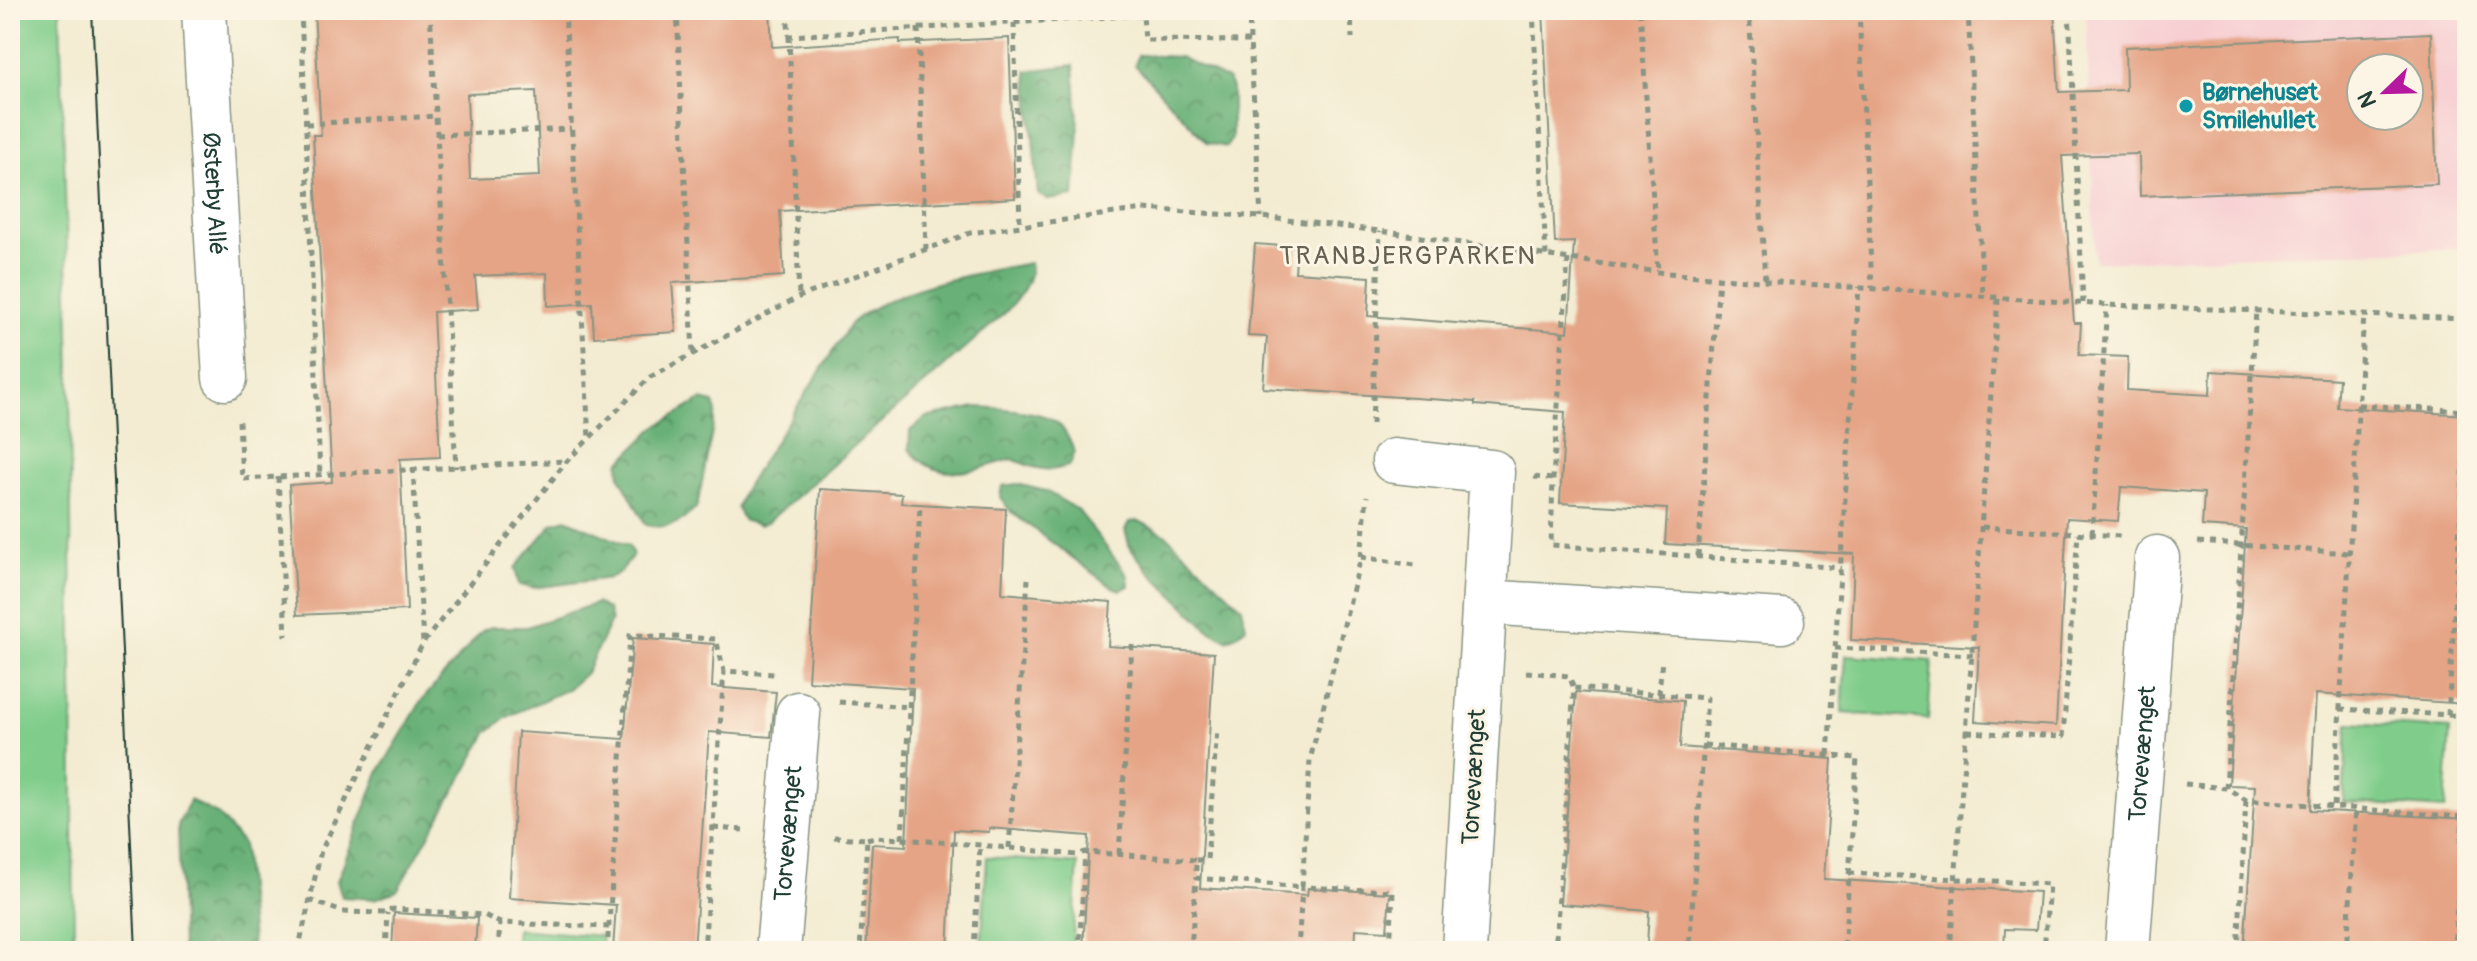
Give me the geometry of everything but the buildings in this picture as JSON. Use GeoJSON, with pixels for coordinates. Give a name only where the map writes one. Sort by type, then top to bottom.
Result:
{"type":"FeatureCollection","features":[{"type":"Feature","properties":{"kind":"street","name":"Østerby Allé"},"geometry":{"type":"LineString","coordinates":[[204,10],[225,378]]}},
{"type":"Feature","properties":{"kind":"street","name":"Torvevænget"},"geometry":{"type":"LineString","coordinates":[[1383,459],[1492,472],[1464,951]]}},
{"type":"Feature","properties":{"kind":"street","name":"Torvevænget"},"geometry":{"type":"LineString","coordinates":[[2127,951],[2157,558]]}},
{"type":"Feature","properties":{"kind":"street"},"geometry":{"type":"LineString","coordinates":[[1485,602],[1782,621]]}},
{"type":"Feature","properties":{"kind":"street","name":"Torvevænget"},"geometry":{"type":"LineString","coordinates":[[778,951],[798,714]]}},
{"type":"Feature","properties":{"kind":"path"},"geometry":{"type":"LineString","coordinates":[[301,10],[320,475]]}},
{"type":"Feature","properties":{"kind":"path"},"geometry":{"type":"LineString","coordinates":[[430,10],[456,468]]}},
{"type":"Feature","properties":{"kind":"path"},"geometry":{"type":"LineString","coordinates":[[565,10],[589,439]]}},
{"type":"Feature","properties":{"kind":"path"},"geometry":{"type":"LineString","coordinates":[[677,10],[693,354]]}},
{"type":"Feature","properties":{"kind":"path"},"geometry":{"type":"LineString","coordinates":[[787,10],[799,297]]}},
{"type":"Feature","properties":{"kind":"path"},"geometry":{"type":"LineString","coordinates":[[1249,10],[1261,217]]}},
{"type":"Feature","properties":{"kind":"path"},"geometry":{"type":"LineString","coordinates":[[1351,10],[1352,38]]}},
{"type":"Feature","properties":{"kind":"path"},"geometry":{"type":"LineString","coordinates":[[1533,10],[1546,256]]}},
{"type":"Feature","properties":{"kind":"path"},"geometry":{"type":"LineString","coordinates":[[1640,10],[1658,272]]}},
{"type":"Feature","properties":{"kind":"path"},"geometry":{"type":"LineString","coordinates":[[1749,10],[1765,281]]}},
{"type":"Feature","properties":{"kind":"path"},"geometry":{"type":"LineString","coordinates":[[1859,10],[1872,288]]}},
{"type":"Feature","properties":{"kind":"path"},"geometry":{"type":"LineString","coordinates":[[1968,10],[1983,296]]}},
{"type":"Feature","properties":{"kind":"path"},"geometry":{"type":"LineString","coordinates":[[2069,10],[2083,303]]}},
{"type":"Feature","properties":{"kind":"path"},"geometry":{"type":"LineString","coordinates":[[789,36],[1142,12],[1145,40],[1250,41]]}},
{"type":"Feature","properties":{"kind":"path"},"geometry":{"type":"LineString","coordinates":[[1014,23],[1020,226]]}},
{"type":"Feature","properties":{"kind":"path"},"geometry":{"type":"LineString","coordinates":[[918,28],[926,249]]}},
{"type":"Feature","properties":{"kind":"path"},"geometry":{"type":"LineString","coordinates":[[305,124],[436,116]]}},
{"type":"Feature","properties":{"kind":"path"},"geometry":{"type":"LineString","coordinates":[[437,135],[571,129]]}},
{"type":"Feature","properties":{"kind":"path"},"geometry":{"type":"LineString","coordinates":[[298,951],[321,851],[423,643],[567,461],[650,377],[799,297],[970,233],[1144,209],[1261,217],[1380,231],[1658,272],[1719,278],[2107,305],[2467,319]]}},
{"type":"Feature","properties":{"kind":"path"},"geometry":{"type":"LineString","coordinates":[[1298,951],[1310,760],[1383,459],[1380,231]]}},
{"type":"Feature","properties":{"kind":"path"},"geometry":{"type":"LineString","coordinates":[[1568,259],[1551,545],[1841,568]]}},
{"type":"Feature","properties":{"kind":"path"},"geometry":{"type":"LineString","coordinates":[[1698,556],[1719,278]]}},
{"type":"Feature","properties":{"kind":"path"},"geometry":{"type":"LineString","coordinates":[[1828,755],[1859,287]]}},
{"type":"Feature","properties":{"kind":"path"},"geometry":{"type":"LineString","coordinates":[[1950,951],[1998,297]]}},
{"type":"Feature","properties":{"kind":"path"},"geometry":{"type":"LineString","coordinates":[[2092,534],[2107,305]]}},
{"type":"Feature","properties":{"kind":"path"},"geometry":{"type":"LineString","coordinates":[[2226,788],[2256,310]]}},
{"type":"Feature","properties":{"kind":"path"},"geometry":{"type":"LineString","coordinates":[[2334,806],[2364,314]]}},
{"type":"Feature","properties":{"kind":"path"},"geometry":{"type":"LineString","coordinates":[[225,378],[239,405],[242,479],[567,461]]}},
{"type":"Feature","properties":{"kind":"path"},"geometry":{"type":"LineString","coordinates":[[2358,405],[2467,411],[2448,716]]}},
{"type":"Feature","properties":{"kind":"path"},"geometry":{"type":"LineString","coordinates":[[413,468],[423,643]]}},
{"type":"Feature","properties":{"kind":"path"},"geometry":{"type":"LineString","coordinates":[[278,477],[286,636]]}},
{"type":"Feature","properties":{"kind":"path"},"geometry":{"type":"LineString","coordinates":[[902,839],[920,507]]}},
{"type":"Feature","properties":{"kind":"path"},"geometry":{"type":"LineString","coordinates":[[1967,732],[2063,737],[2078,533]]}},
{"type":"Feature","properties":{"kind":"path"},"geometry":{"type":"LineString","coordinates":[[1361,557],[1415,565]]}},
{"type":"Feature","properties":{"kind":"path"},"geometry":{"type":"LineString","coordinates":[[1009,848],[1028,579]]}},
{"type":"Feature","properties":{"kind":"path"},"geometry":{"type":"LineString","coordinates":[[607,951],[630,635],[716,639],[724,671]]}},
{"type":"Feature","properties":{"kind":"path"},"geometry":{"type":"LineString","coordinates":[[1119,854],[1132,645]]}},
{"type":"Feature","properties":{"kind":"path"},"geometry":{"type":"LineString","coordinates":[[1835,648],[1973,655]]}},
{"type":"Feature","properties":{"kind":"path"},"geometry":{"type":"LineString","coordinates":[[1481,667],[1569,676],[1574,688],[1555,951]]}},
{"type":"Feature","properties":{"kind":"path"},"geometry":{"type":"LineString","coordinates":[[1574,688],[1707,698],[1689,951]]}},
{"type":"Feature","properties":{"kind":"path"},"geometry":{"type":"LineString","coordinates":[[2340,709],[2467,716]]}},
{"type":"Feature","properties":{"kind":"path"},"geometry":{"type":"LineString","coordinates":[[867,839],[902,839],[1077,855],[1085,852],[1207,860],[1217,729]]}},
{"type":"Feature","properties":{"kind":"path"},"geometry":{"type":"LineString","coordinates":[[1704,745],[1857,758],[1844,951]]}},
{"type":"Feature","properties":{"kind":"path"},"geometry":{"type":"LineString","coordinates":[[2454,951],[2467,756]]}},
{"type":"Feature","properties":{"kind":"path"},"geometry":{"type":"LineString","coordinates":[[2140,779],[2226,788],[2246,800],[2462,817]]}},
{"type":"Feature","properties":{"kind":"path"},"geometry":{"type":"LineString","coordinates":[[2238,951],[2246,800]]}},
{"type":"Feature","properties":{"kind":"path"},"geometry":{"type":"LineString","coordinates":[[2347,951],[2356,808]]}},
{"type":"Feature","properties":{"kind":"path"},"geometry":{"type":"LineString","coordinates":[[974,951],[980,845]]}},
{"type":"Feature","properties":{"kind":"path"},"geometry":{"type":"LineString","coordinates":[[1079,951],[1085,852]]}},
{"type":"Feature","properties":{"kind":"path"},"geometry":{"type":"LineString","coordinates":[[1191,951],[1196,860]]}},
{"type":"Feature","properties":{"kind":"path"},"geometry":{"type":"LineString","coordinates":[[1849,873],[2049,884],[2044,951]]}},
{"type":"Feature","properties":{"kind":"path"},"geometry":{"type":"LineString","coordinates":[[1196,878],[1393,891],[1390,951]]}},
{"type":"Feature","properties":{"kind":"path"},"geometry":{"type":"LineString","coordinates":[[309,900],[343,912],[388,913],[393,909],[484,915],[500,923],[609,927]]}},
{"type":"Feature","properties":{"kind":"path"},"geometry":{"type":"LineString","coordinates":[[386,951],[388,913]]}},
{"type":"Feature","properties":{"kind":"path"},"geometry":{"type":"LineString","coordinates":[[498,951],[500,923]]}},
{"type":"Feature","properties":{"kind":"shaded area"},"geometry":{"type":"Polygon","coordinates":[[[2086,10],[2467,10],[2467,248],[2095,262],[2086,10]]]}},
{"type":"Feature","properties":{"kind":"green space"},"geometry":{"type":"Polygon","coordinates":[[[10,10],[60,10],[70,368],[74,951],[10,951],[10,10]]]}},
{"type":"Feature","properties":{"kind":"green space"},"geometry":{"type":"Polygon","coordinates":[[[1138,55],[1180,57],[1228,80],[1232,88],[1232,139],[1226,147],[1207,143],[1135,65],[1138,55]]]}},
{"type":"Feature","properties":{"kind":"green space"},"geometry":{"type":"Polygon","coordinates":[[[1074,65],[1079,133],[1074,196],[1048,200],[1038,194],[1027,71],[1074,65]]]}},
{"type":"Feature","properties":{"kind":"green space"},"geometry":{"type":"Polygon","coordinates":[[[1030,263],[1027,283],[1006,312],[768,522],[760,525],[744,521],[737,508],[742,493],[851,323],[869,310],[912,291],[1030,263]]]}},
{"type":"Feature","properties":{"kind":"green space"},"geometry":{"type":"Polygon","coordinates":[[[701,400],[714,403],[716,412],[697,507],[674,524],[661,527],[646,525],[620,477],[619,463],[654,428],[701,400]]]}},
{"type":"Feature","properties":{"kind":"green space"},"geometry":{"type":"Polygon","coordinates":[[[975,407],[1027,412],[1053,420],[1063,430],[1075,452],[1070,465],[1041,469],[1012,459],[970,470],[944,471],[920,461],[909,449],[910,431],[925,418],[975,407]]]}},
{"type":"Feature","properties":{"kind":"green space"},"geometry":{"type":"Polygon","coordinates":[[[1017,484],[1046,491],[1078,510],[1128,576],[1129,586],[1121,590],[1112,587],[1011,512],[1000,497],[1002,486],[1017,484]]]}},
{"type":"Feature","properties":{"kind":"green space"},"geometry":{"type":"Polygon","coordinates":[[[566,519],[629,546],[633,555],[621,571],[610,578],[533,588],[519,585],[515,568],[553,523],[566,519]]]}},
{"type":"Feature","properties":{"kind":"green space"},"geometry":{"type":"Polygon","coordinates":[[[1139,521],[1165,534],[1242,607],[1246,627],[1227,640],[1209,630],[1150,572],[1130,548],[1125,530],[1129,522],[1139,521]]]}},
{"type":"Feature","properties":{"kind":"green space"},"geometry":{"type":"Polygon","coordinates":[[[597,603],[608,610],[611,621],[586,673],[568,689],[507,717],[488,732],[397,891],[375,899],[342,897],[337,881],[379,772],[422,700],[482,631],[491,627],[527,627],[597,603]]]}},
{"type":"Feature","properties":{"kind":"green space"},"geometry":{"type":"Polygon","coordinates":[[[1846,655],[1932,661],[1928,719],[1842,713],[1846,655]]]}},
{"type":"Feature","properties":{"kind":"green space"},"geometry":{"type":"Polygon","coordinates":[[[2348,723],[2450,729],[2445,809],[2343,802],[2348,723]]]}},
{"type":"Feature","properties":{"kind":"green space"},"geometry":{"type":"Polygon","coordinates":[[[190,800],[217,814],[243,844],[253,951],[182,951],[178,825],[190,800]]]}},
{"type":"Feature","properties":{"kind":"green space"},"geometry":{"type":"Polygon","coordinates":[[[987,857],[1078,864],[1072,951],[981,951],[987,857]]]}},
{"type":"Feature","properties":{"kind":"green space"},"geometry":{"type":"Polygon","coordinates":[[[516,929],[602,936],[600,951],[514,951],[516,929]]]}},
{"type":"Feature","properties":{"kind":"tram line"},"geometry":{"type":"LineString","coordinates":[[92,10],[136,951]]}},
{"type":"Feature","properties":{"kind":"place","name":"Børnehuset Smilehullet"},"geometry":{"type":"Point","coordinates":[2186,106]}},
{"type":"Feature","properties":{"kind":"district","name":"TRANBJERGPARKEN"},"geometry":{"type":"Point","coordinates":[1408,256]}}]}
